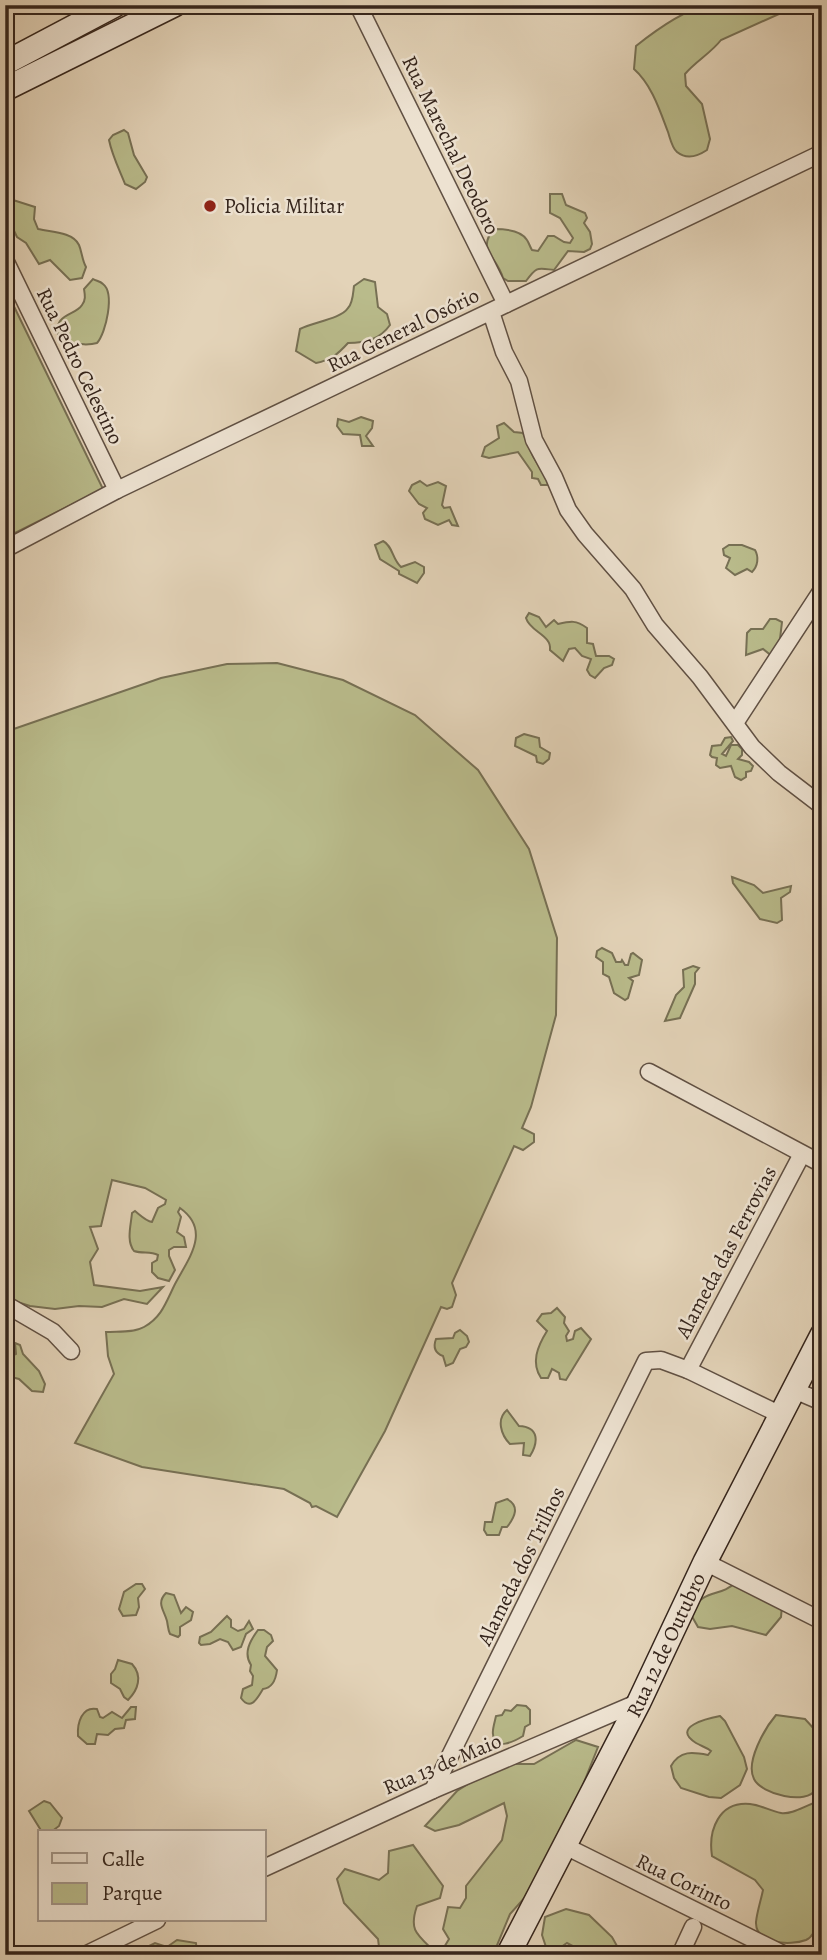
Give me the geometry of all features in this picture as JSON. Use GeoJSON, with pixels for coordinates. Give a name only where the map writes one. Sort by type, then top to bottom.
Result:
{"type":"FeatureCollection","features":[{"type":"Feature","properties":{"kind":"main road"},"geometry":{"type":"LineString","coordinates":[[5,63],[115,5]]}},
{"type":"Feature","properties":{"kind":"main road"},"geometry":{"type":"LineString","coordinates":[[5,89],[134,14],[174,5]]}},
{"type":"Feature","properties":{"kind":"main road","name":"Rua 12 de Outubro"},"geometry":{"type":"LineString","coordinates":[[508,1955],[639,1702],[705,1562],[822,1335]]}},
{"type":"Feature","properties":{"kind":"street","name":"Rua Marechal Deodoro"},"geometry":{"type":"LineString","coordinates":[[358,5],[506,304]]}},
{"type":"Feature","properties":{"kind":"street","name":"Rua General Osório"},"geometry":{"type":"LineString","coordinates":[[5,549],[117,490],[822,153]]}},
{"type":"Feature","properties":{"kind":"street","name":"Rua Pedro Celestino"},"geometry":{"type":"LineString","coordinates":[[5,260],[117,490]]}},
{"type":"Feature","properties":{"kind":"street"},"geometry":{"type":"LineString","coordinates":[[491,312],[504,352],[519,381],[534,440],[568,510],[585,534],[634,589],[655,625],[700,677],[752,747],[779,773],[822,806]]}},
{"type":"Feature","properties":{"kind":"street"},"geometry":{"type":"LineString","coordinates":[[734,723],[822,590]]}},
{"type":"Feature","properties":{"kind":"street"},"geometry":{"type":"LineString","coordinates":[[649,1072],[822,1164]]}},
{"type":"Feature","properties":{"kind":"street","name":"Alameda das Ferrovias"},"geometry":{"type":"LineString","coordinates":[[688,1370],[802,1154]]}},
{"type":"Feature","properties":{"kind":"street"},"geometry":{"type":"LineString","coordinates":[[5,1304],[53,1332],[71,1351]]}},
{"type":"Feature","properties":{"kind":"street","name":"Alameda dos Trilhos"},"geometry":{"type":"LineString","coordinates":[[433,1790],[646,1361],[661,1360],[688,1370]]}},
{"type":"Feature","properties":{"kind":"street"},"geometry":{"type":"LineString","coordinates":[[688,1370],[782,1415]]}},
{"type":"Feature","properties":{"kind":"street"},"geometry":{"type":"LineString","coordinates":[[794,1390],[822,1402]]}},
{"type":"Feature","properties":{"kind":"street"},"geometry":{"type":"LineString","coordinates":[[705,1562],[822,1621]]}},
{"type":"Feature","properties":{"kind":"street","name":"Rua 13 de Maio"},"geometry":{"type":"LineString","coordinates":[[266,1867],[433,1790],[639,1702]]}},
{"type":"Feature","properties":{"kind":"street","name":"Rua Corinto"},"geometry":{"type":"LineString","coordinates":[[565,1846],[785,1955]]}},
{"type":"Feature","properties":{"kind":"street"},"geometry":{"type":"LineString","coordinates":[[85,1955],[118,1947],[154,1922]]}},
{"type":"Feature","properties":{"kind":"street"},"geometry":{"type":"LineString","coordinates":[[680,1955],[693,1927]]}},
{"type":"Feature","properties":{"kind":"green space"},"geometry":{"type":"Polygon","coordinates":[[[707,5],[799,5],[721,40],[685,74],[686,86],[702,104],[710,139],[707,150],[689,156],[677,152],[674,148],[655,99],[634,69],[636,46],[679,16],[707,5]]]}},
{"type":"Feature","properties":{"kind":"green space"},"geometry":{"type":"Polygon","coordinates":[[[124,130],[128,133],[134,155],[147,177],[136,189],[125,184],[109,140],[124,130]]]}},
{"type":"Feature","properties":{"kind":"green space"},"geometry":{"type":"Polygon","coordinates":[[[550,194],[562,194],[566,205],[585,213],[587,218],[584,223],[590,232],[592,244],[590,249],[584,252],[568,251],[554,270],[538,269],[526,281],[508,281],[503,278],[487,248],[489,236],[494,229],[521,234],[532,250],[538,251],[548,236],[570,243],[573,238],[560,218],[550,213],[550,194]]]}},
{"type":"Feature","properties":{"kind":"green space"},"geometry":{"type":"Polygon","coordinates":[[[13,200],[35,207],[34,219],[38,229],[61,233],[76,241],[86,267],[82,278],[70,280],[50,260],[39,264],[26,243],[17,237],[6,214],[13,200]]]}},
{"type":"Feature","properties":{"kind":"green space"},"geometry":{"type":"Polygon","coordinates":[[[93,279],[107,289],[109,304],[103,331],[97,343],[68,342],[58,334],[57,328],[62,318],[82,305],[85,299],[84,289],[93,279]]]}},
{"type":"Feature","properties":{"kind":"green space"},"geometry":{"type":"Polygon","coordinates":[[[364,279],[375,282],[378,307],[387,314],[390,325],[386,330],[372,339],[348,343],[334,356],[316,363],[296,351],[300,329],[344,312],[351,303],[354,286],[364,279]]]}},
{"type":"Feature","properties":{"kind":"green space"},"geometry":{"type":"Polygon","coordinates":[[[5,288],[103,489],[5,538],[5,288]]]}},
{"type":"Feature","properties":{"kind":"green space"},"geometry":{"type":"Polygon","coordinates":[[[361,417],[373,421],[366,436],[373,446],[362,446],[360,435],[343,434],[337,426],[338,419],[349,422],[361,417]]]}},
{"type":"Feature","properties":{"kind":"green space"},"geometry":{"type":"Polygon","coordinates":[[[504,423],[514,432],[523,433],[549,483],[547,485],[541,485],[538,479],[532,478],[532,472],[518,452],[489,458],[482,456],[485,447],[499,438],[497,426],[504,423]]]}},
{"type":"Feature","properties":{"kind":"green space"},"geometry":{"type":"Polygon","coordinates":[[[420,481],[427,486],[438,482],[446,486],[442,505],[444,508],[450,507],[458,526],[452,525],[449,520],[438,525],[425,519],[423,513],[427,508],[419,504],[409,491],[412,485],[420,481]]]}},
{"type":"Feature","properties":{"kind":"green space"},"geometry":{"type":"Polygon","coordinates":[[[383,541],[401,567],[415,562],[424,567],[424,573],[417,583],[399,574],[399,571],[380,559],[375,545],[383,541]]]}},
{"type":"Feature","properties":{"kind":"green space"},"geometry":{"type":"Polygon","coordinates":[[[729,545],[742,545],[755,550],[757,561],[752,572],[747,569],[735,575],[726,568],[730,558],[724,555],[723,549],[729,545]]]}},
{"type":"Feature","properties":{"kind":"green space"},"geometry":{"type":"Polygon","coordinates":[[[529,613],[539,617],[546,627],[554,620],[558,624],[573,622],[583,625],[587,628],[587,643],[593,644],[596,656],[609,656],[614,659],[612,665],[604,668],[595,678],[587,670],[591,659],[582,656],[575,648],[569,649],[563,661],[550,650],[548,641],[528,623],[526,618],[529,613]]]}},
{"type":"Feature","properties":{"kind":"green space"},"geometry":{"type":"Polygon","coordinates":[[[770,619],[782,622],[779,647],[773,657],[763,649],[746,655],[747,633],[751,629],[763,629],[770,619]]]}},
{"type":"Feature","properties":{"kind":"green space"},"geometry":{"type":"Polygon","coordinates":[[[277,663],[343,680],[415,715],[478,770],[529,849],[557,938],[556,1015],[531,1107],[522,1128],[534,1134],[534,1142],[523,1150],[514,1146],[452,1283],[456,1295],[452,1307],[441,1307],[385,1431],[337,1517],[316,1506],[312,1507],[310,1503],[284,1489],[142,1467],[75,1443],[114,1374],[108,1356],[106,1332],[135,1330],[155,1319],[191,1255],[196,1236],[195,1226],[180,1208],[178,1212],[181,1217],[177,1232],[184,1237],[186,1247],[169,1250],[175,1270],[169,1281],[158,1278],[152,1272],[152,1263],[157,1260],[158,1255],[134,1251],[130,1238],[132,1213],[135,1211],[152,1222],[158,1208],[165,1204],[166,1200],[145,1188],[112,1180],[101,1226],[90,1227],[98,1249],[90,1262],[94,1285],[140,1291],[163,1287],[147,1304],[124,1299],[102,1307],[55,1309],[30,1306],[11,1300],[5,1295],[5,732],[161,678],[227,664],[277,663]]]}},
{"type":"Feature","properties":{"kind":"green space"},"geometry":{"type":"Polygon","coordinates":[[[524,734],[539,738],[540,747],[550,753],[549,759],[543,764],[537,762],[536,756],[515,746],[516,738],[524,734]]]}},
{"type":"Feature","properties":{"kind":"green space"},"geometry":{"type":"Polygon","coordinates":[[[731,737],[733,741],[722,754],[726,756],[731,745],[738,745],[742,749],[742,755],[738,759],[753,766],[741,780],[735,777],[731,766],[720,768],[716,765],[717,758],[710,755],[712,746],[721,745],[725,738],[731,737]]]}},
{"type":"Feature","properties":{"kind":"green space"},"geometry":{"type":"Polygon","coordinates":[[[732,877],[754,885],[763,893],[791,886],[790,892],[781,898],[782,920],[777,923],[760,919],[733,883],[732,877]]]}},
{"type":"Feature","properties":{"kind":"green space"},"geometry":{"type":"Polygon","coordinates":[[[602,948],[612,953],[616,962],[622,960],[625,965],[628,965],[633,953],[642,960],[639,975],[629,978],[633,981],[625,1000],[614,993],[609,977],[603,974],[603,962],[596,957],[597,951],[602,948]]]}},
{"type":"Feature","properties":{"kind":"green space"},"geometry":{"type":"Polygon","coordinates":[[[693,966],[699,968],[695,973],[695,984],[680,1018],[665,1021],[676,995],[684,987],[683,970],[693,966]]]}},
{"type":"Feature","properties":{"kind":"green space"},"geometry":{"type":"Polygon","coordinates":[[[557,1308],[565,1317],[564,1323],[569,1331],[567,1341],[573,1339],[575,1331],[581,1328],[591,1339],[566,1380],[560,1379],[559,1373],[552,1369],[548,1378],[541,1378],[536,1367],[538,1349],[547,1331],[537,1321],[542,1314],[551,1313],[557,1308]]]}},
{"type":"Feature","properties":{"kind":"green space"},"geometry":{"type":"Polygon","coordinates":[[[460,1330],[469,1342],[466,1347],[460,1349],[453,1363],[446,1366],[443,1356],[435,1349],[436,1339],[453,1338],[460,1330]]]}},
{"type":"Feature","properties":{"kind":"green space"},"geometry":{"type":"Polygon","coordinates":[[[15,1343],[20,1345],[23,1354],[39,1371],[45,1384],[43,1392],[32,1391],[19,1379],[7,1376],[5,1356],[9,1353],[16,1354],[15,1343]]]}},
{"type":"Feature","properties":{"kind":"green space"},"geometry":{"type":"Polygon","coordinates":[[[507,1410],[519,1426],[531,1429],[534,1433],[536,1441],[530,1456],[523,1455],[524,1443],[510,1444],[504,1436],[501,1422],[507,1410]]]}},
{"type":"Feature","properties":{"kind":"green space"},"geometry":{"type":"Polygon","coordinates":[[[507,1499],[515,1508],[512,1519],[507,1527],[502,1527],[499,1535],[487,1535],[484,1530],[485,1522],[492,1522],[496,1503],[507,1499]]]}},
{"type":"Feature","properties":{"kind":"green space"},"geometry":{"type":"Polygon","coordinates":[[[736,1582],[782,1606],[781,1617],[766,1635],[732,1626],[710,1629],[698,1627],[690,1613],[702,1599],[736,1582]]]}},
{"type":"Feature","properties":{"kind":"green space"},"geometry":{"type":"Polygon","coordinates":[[[136,1584],[142,1584],[145,1589],[138,1598],[136,1615],[123,1616],[119,1609],[124,1592],[136,1584]]]}},
{"type":"Feature","properties":{"kind":"green space"},"geometry":{"type":"Polygon","coordinates":[[[166,1593],[174,1595],[181,1613],[186,1607],[193,1612],[191,1620],[180,1627],[178,1637],[170,1634],[162,1607],[166,1593]]]}},
{"type":"Feature","properties":{"kind":"green space"},"geometry":{"type":"Polygon","coordinates":[[[227,1616],[231,1620],[231,1627],[238,1631],[244,1629],[249,1621],[253,1629],[246,1634],[241,1647],[233,1650],[228,1642],[220,1639],[201,1645],[200,1637],[211,1632],[227,1616]]]}},
{"type":"Feature","properties":{"kind":"green space"},"geometry":{"type":"Polygon","coordinates":[[[258,1630],[264,1630],[271,1635],[273,1641],[267,1647],[265,1656],[277,1670],[272,1685],[263,1689],[254,1702],[248,1704],[241,1698],[243,1689],[252,1685],[248,1652],[258,1630]]]}},
{"type":"Feature","properties":{"kind":"green space"},"geometry":{"type":"Polygon","coordinates":[[[118,1660],[132,1664],[137,1673],[137,1687],[128,1700],[120,1689],[111,1683],[111,1674],[118,1660]]]}},
{"type":"Feature","properties":{"kind":"green space"},"geometry":{"type":"Polygon","coordinates":[[[517,1705],[526,1706],[530,1710],[530,1724],[525,1727],[523,1736],[505,1744],[497,1743],[493,1732],[496,1716],[502,1715],[505,1710],[511,1711],[517,1705]]]}},
{"type":"Feature","properties":{"kind":"green space"},"geometry":{"type":"Polygon","coordinates":[[[131,1707],[136,1707],[135,1719],[126,1720],[124,1728],[115,1729],[108,1735],[97,1734],[95,1744],[87,1744],[78,1736],[78,1726],[88,1710],[97,1709],[103,1718],[112,1712],[122,1718],[131,1707]]]}},
{"type":"Feature","properties":{"kind":"green space"},"geometry":{"type":"Polygon","coordinates":[[[776,1715],[805,1719],[815,1730],[822,1730],[819,1783],[811,1794],[804,1797],[774,1793],[754,1779],[754,1755],[762,1736],[776,1715]]]}},
{"type":"Feature","properties":{"kind":"green space"},"geometry":{"type":"Polygon","coordinates":[[[720,1716],[744,1757],[747,1769],[740,1785],[721,1798],[681,1788],[674,1778],[671,1766],[683,1755],[708,1755],[711,1751],[696,1743],[687,1732],[694,1724],[720,1716]]]}},
{"type":"Feature","properties":{"kind":"green space"},"geometry":{"type":"Polygon","coordinates":[[[576,1740],[598,1747],[575,1805],[528,1894],[510,1914],[493,1955],[380,1955],[378,1939],[344,1903],[337,1879],[345,1869],[379,1880],[388,1873],[389,1851],[413,1845],[443,1886],[440,1898],[417,1906],[414,1926],[418,1935],[432,1949],[443,1949],[449,1939],[443,1929],[448,1907],[460,1908],[466,1898],[466,1886],[502,1840],[507,1816],[504,1803],[459,1825],[435,1831],[425,1826],[457,1791],[487,1772],[510,1764],[534,1764],[576,1740]]]}},
{"type":"Feature","properties":{"kind":"green space"},"geometry":{"type":"Polygon","coordinates":[[[44,1801],[50,1803],[62,1818],[54,1830],[41,1830],[29,1811],[44,1801]]]}},
{"type":"Feature","properties":{"kind":"green space"},"geometry":{"type":"Polygon","coordinates":[[[817,1802],[822,1803],[822,1914],[812,1935],[806,1940],[783,1943],[767,1939],[757,1929],[756,1922],[763,1890],[755,1880],[712,1856],[714,1827],[723,1812],[739,1804],[785,1813],[817,1802]]]}},
{"type":"Feature","properties":{"kind":"green space"},"geometry":{"type":"Polygon","coordinates":[[[566,1909],[589,1915],[612,1937],[622,1955],[583,1955],[582,1951],[567,1943],[557,1950],[546,1947],[542,1935],[545,1917],[566,1909]]]}},
{"type":"Feature","properties":{"kind":"green space"},"geometry":{"type":"Polygon","coordinates":[[[177,1940],[196,1943],[197,1955],[145,1955],[149,1946],[155,1943],[167,1947],[177,1940]]]}},
{"type":"Feature","properties":{"kind":"place","name":"Policia Militar"},"geometry":{"type":"Point","coordinates":[210,206]}}]}
